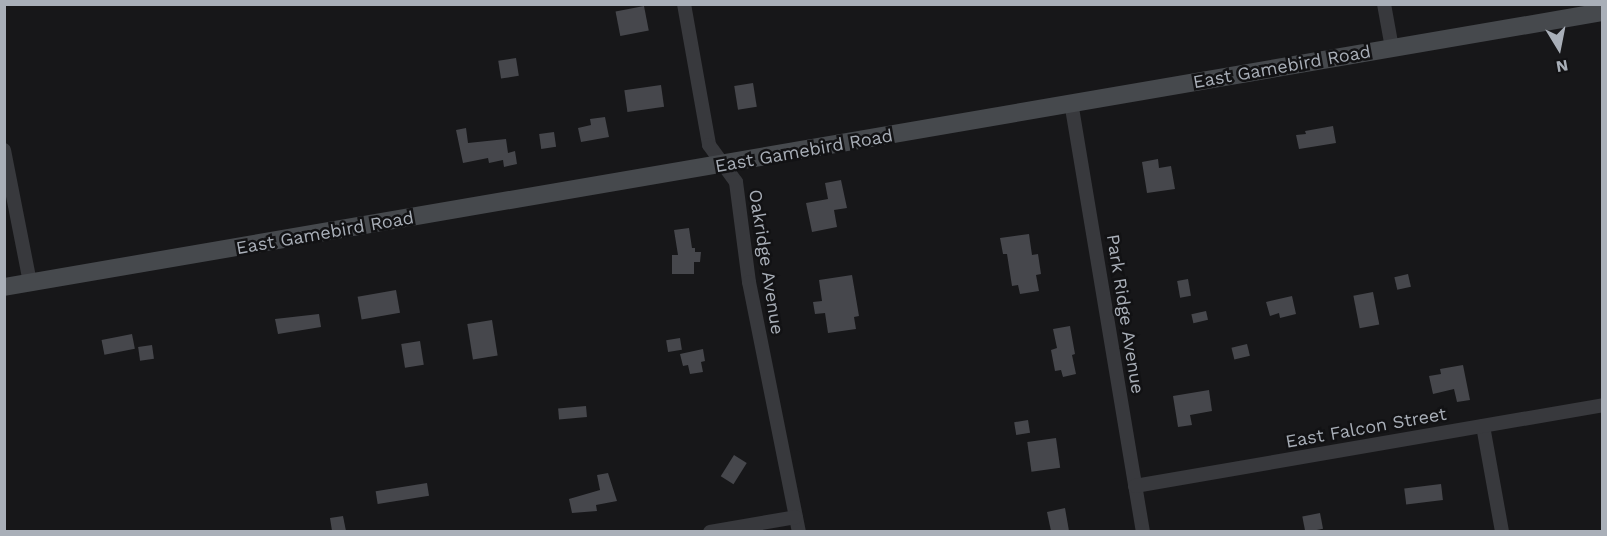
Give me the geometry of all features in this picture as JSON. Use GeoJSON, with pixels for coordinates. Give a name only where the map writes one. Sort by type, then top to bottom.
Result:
{"type":"FeatureCollection","features":[{"type":"Feature","properties":{"kind":"main road","name":"East Gamebird Road"},"geometry":{"type":"LineString","coordinates":[[4,287],[721,166],[1071,102],[1602,12]]}},
{"type":"Feature","properties":{"kind":"street","name":"Oakridge Avenue"},"geometry":{"type":"LineString","coordinates":[[684,4],[709,145],[721,166],[736,182],[749,282],[799,531]]}},
{"type":"Feature","properties":{"kind":"street"},"geometry":{"type":"LineString","coordinates":[[1384,4],[1392,48]]}},
{"type":"Feature","properties":{"kind":"street","name":"Park Ridge Avenue"},"geometry":{"type":"LineString","coordinates":[[1071,102],[1143,531]]}},
{"type":"Feature","properties":{"kind":"street"},"geometry":{"type":"LineString","coordinates":[[4,150],[30,283]]}},
{"type":"Feature","properties":{"kind":"street","name":"East Falcon Street"},"geometry":{"type":"LineString","coordinates":[[1135,486],[1602,405]]}},
{"type":"Feature","properties":{"kind":"street"},"geometry":{"type":"LineString","coordinates":[[1483,426],[1502,531]]}},
{"type":"Feature","properties":{"kind":"street"},"geometry":{"type":"LineString","coordinates":[[710,531],[796,517]]}},
{"type":"Feature","properties":{"kind":"building"},"geometry":{"type":"Polygon","coordinates":[[[644,6],[649,31],[620,36],[616,12],[644,6]]]}},
{"type":"Feature","properties":{"kind":"building"},"geometry":{"type":"Polygon","coordinates":[[[516,58],[519,76],[501,79],[498,61],[516,58]]]}},
{"type":"Feature","properties":{"kind":"building"},"geometry":{"type":"Polygon","coordinates":[[[753,83],[757,107],[738,110],[734,86],[753,83]]]}},
{"type":"Feature","properties":{"kind":"building"},"geometry":{"type":"Polygon","coordinates":[[[661,85],[664,107],[627,112],[624,90],[661,85]]]}},
{"type":"Feature","properties":{"kind":"building"},"geometry":{"type":"Polygon","coordinates":[[[605,117],[609,137],[581,142],[578,128],[591,125],[590,119],[605,117]]]}},
{"type":"Feature","properties":{"kind":"building"},"geometry":{"type":"Polygon","coordinates":[[[1333,126],[1336,143],[1299,149],[1296,135],[1333,126]]]}},
{"type":"Feature","properties":{"kind":"building"},"geometry":{"type":"Polygon","coordinates":[[[466,128],[468,143],[506,139],[508,153],[515,151],[517,164],[504,167],[503,160],[489,163],[488,158],[463,163],[456,130],[466,128]]]}},
{"type":"Feature","properties":{"kind":"building"},"geometry":{"type":"Polygon","coordinates":[[[554,132],[556,147],[541,149],[539,134],[554,132]]]}},
{"type":"Feature","properties":{"kind":"building"},"geometry":{"type":"Polygon","coordinates":[[[1158,159],[1159,168],[1171,166],[1175,189],[1147,193],[1142,162],[1158,159]]]}},
{"type":"Feature","properties":{"kind":"building"},"geometry":{"type":"Polygon","coordinates":[[[841,180],[847,208],[834,210],[837,227],[812,232],[806,203],[828,199],[825,183],[841,180]]]}},
{"type":"Feature","properties":{"kind":"building"},"geometry":{"type":"Polygon","coordinates":[[[689,228],[692,248],[695,248],[695,252],[701,252],[700,262],[694,262],[694,274],[672,274],[672,255],[678,255],[674,230],[689,228]]]}},
{"type":"Feature","properties":{"kind":"building"},"geometry":{"type":"Polygon","coordinates":[[[1029,234],[1032,255],[1038,254],[1041,274],[1036,275],[1039,291],[1020,294],[1018,285],[1012,286],[1007,254],[1003,254],[1000,238],[1029,234]]]}},
{"type":"Feature","properties":{"kind":"building"},"geometry":{"type":"Polygon","coordinates":[[[1408,274],[1411,287],[1397,290],[1394,277],[1408,274]]]}},
{"type":"Feature","properties":{"kind":"building"},"geometry":{"type":"Polygon","coordinates":[[[852,275],[859,316],[854,317],[856,329],[828,333],[825,313],[815,314],[813,302],[822,301],[819,280],[852,275]]]}},
{"type":"Feature","properties":{"kind":"building"},"geometry":{"type":"Polygon","coordinates":[[[1188,279],[1191,296],[1180,298],[1177,281],[1188,279]]]}},
{"type":"Feature","properties":{"kind":"building"},"geometry":{"type":"Polygon","coordinates":[[[396,290],[400,313],[362,319],[358,297],[396,290]]]}},
{"type":"Feature","properties":{"kind":"building"},"geometry":{"type":"Polygon","coordinates":[[[1373,292],[1379,324],[1360,328],[1353,296],[1373,292]]]}},
{"type":"Feature","properties":{"kind":"building"},"geometry":{"type":"Polygon","coordinates":[[[1292,296],[1296,314],[1280,318],[1279,313],[1270,316],[1266,302],[1292,296]]]}},
{"type":"Feature","properties":{"kind":"building"},"geometry":{"type":"Polygon","coordinates":[[[1206,311],[1208,320],[1193,323],[1191,314],[1206,311]]]}},
{"type":"Feature","properties":{"kind":"building"},"geometry":{"type":"Polygon","coordinates":[[[319,314],[321,327],[278,334],[275,319],[319,314]]]}},
{"type":"Feature","properties":{"kind":"building"},"geometry":{"type":"Polygon","coordinates":[[[492,320],[498,356],[473,359],[467,324],[492,320]]]}},
{"type":"Feature","properties":{"kind":"building"},"geometry":{"type":"Polygon","coordinates":[[[1070,326],[1076,374],[1063,377],[1061,370],[1055,371],[1051,350],[1057,348],[1053,329],[1070,326]]]}},
{"type":"Feature","properties":{"kind":"building"},"geometry":{"type":"Polygon","coordinates":[[[132,334],[135,349],[104,355],[102,340],[132,334]]]}},
{"type":"Feature","properties":{"kind":"building"},"geometry":{"type":"Polygon","coordinates":[[[680,338],[682,350],[668,352],[666,340],[680,338]]]}},
{"type":"Feature","properties":{"kind":"building"},"geometry":{"type":"Polygon","coordinates":[[[420,341],[424,365],[405,368],[401,344],[420,341]]]}},
{"type":"Feature","properties":{"kind":"building"},"geometry":{"type":"Polygon","coordinates":[[[1247,344],[1250,356],[1234,360],[1231,348],[1247,344]]]}},
{"type":"Feature","properties":{"kind":"building"},"geometry":{"type":"Polygon","coordinates":[[[152,345],[154,359],[140,361],[138,347],[152,345]]]}},
{"type":"Feature","properties":{"kind":"building"},"geometry":{"type":"Polygon","coordinates":[[[703,349],[705,361],[701,362],[703,372],[690,374],[688,365],[683,366],[680,354],[703,349]]]}},
{"type":"Feature","properties":{"kind":"building"},"geometry":{"type":"Polygon","coordinates":[[[1463,365],[1470,400],[1457,402],[1454,389],[1433,394],[1429,376],[1441,374],[1440,369],[1463,365]]]}},
{"type":"Feature","properties":{"kind":"building"},"geometry":{"type":"Polygon","coordinates":[[[1209,390],[1212,411],[1190,415],[1192,425],[1178,427],[1173,396],[1209,390]]]}},
{"type":"Feature","properties":{"kind":"building"},"geometry":{"type":"Polygon","coordinates":[[[586,406],[587,417],[559,419],[558,408],[586,406]]]}},
{"type":"Feature","properties":{"kind":"building"},"geometry":{"type":"Polygon","coordinates":[[[1028,420],[1030,433],[1016,435],[1014,422],[1028,420]]]}},
{"type":"Feature","properties":{"kind":"building"},"geometry":{"type":"Polygon","coordinates":[[[1056,438],[1060,468],[1031,472],[1027,442],[1056,438]]]}},
{"type":"Feature","properties":{"kind":"building"},"geometry":{"type":"Polygon","coordinates":[[[734,455],[747,463],[733,484],[721,476],[734,455]]]}},
{"type":"Feature","properties":{"kind":"building"},"geometry":{"type":"Polygon","coordinates":[[[608,473],[617,501],[596,505],[597,511],[572,513],[569,499],[600,490],[597,475],[608,473]]]}},
{"type":"Feature","properties":{"kind":"building"},"geometry":{"type":"Polygon","coordinates":[[[427,483],[429,496],[378,504],[376,491],[427,483]]]}},
{"type":"Feature","properties":{"kind":"building"},"geometry":{"type":"Polygon","coordinates":[[[1441,484],[1443,500],[1406,504],[1404,489],[1441,484]]]}},
{"type":"Feature","properties":{"kind":"building"},"geometry":{"type":"Polygon","coordinates":[[[1065,508],[1069,531],[1051,531],[1047,512],[1065,508]]]}},
{"type":"Feature","properties":{"kind":"building"},"geometry":{"type":"Polygon","coordinates":[[[1320,513],[1323,529],[1305,532],[1302,516],[1320,513]]]}},
{"type":"Feature","properties":{"kind":"building"},"geometry":{"type":"Polygon","coordinates":[[[343,516],[346,531],[332,531],[330,518],[343,516]]]}}]}
